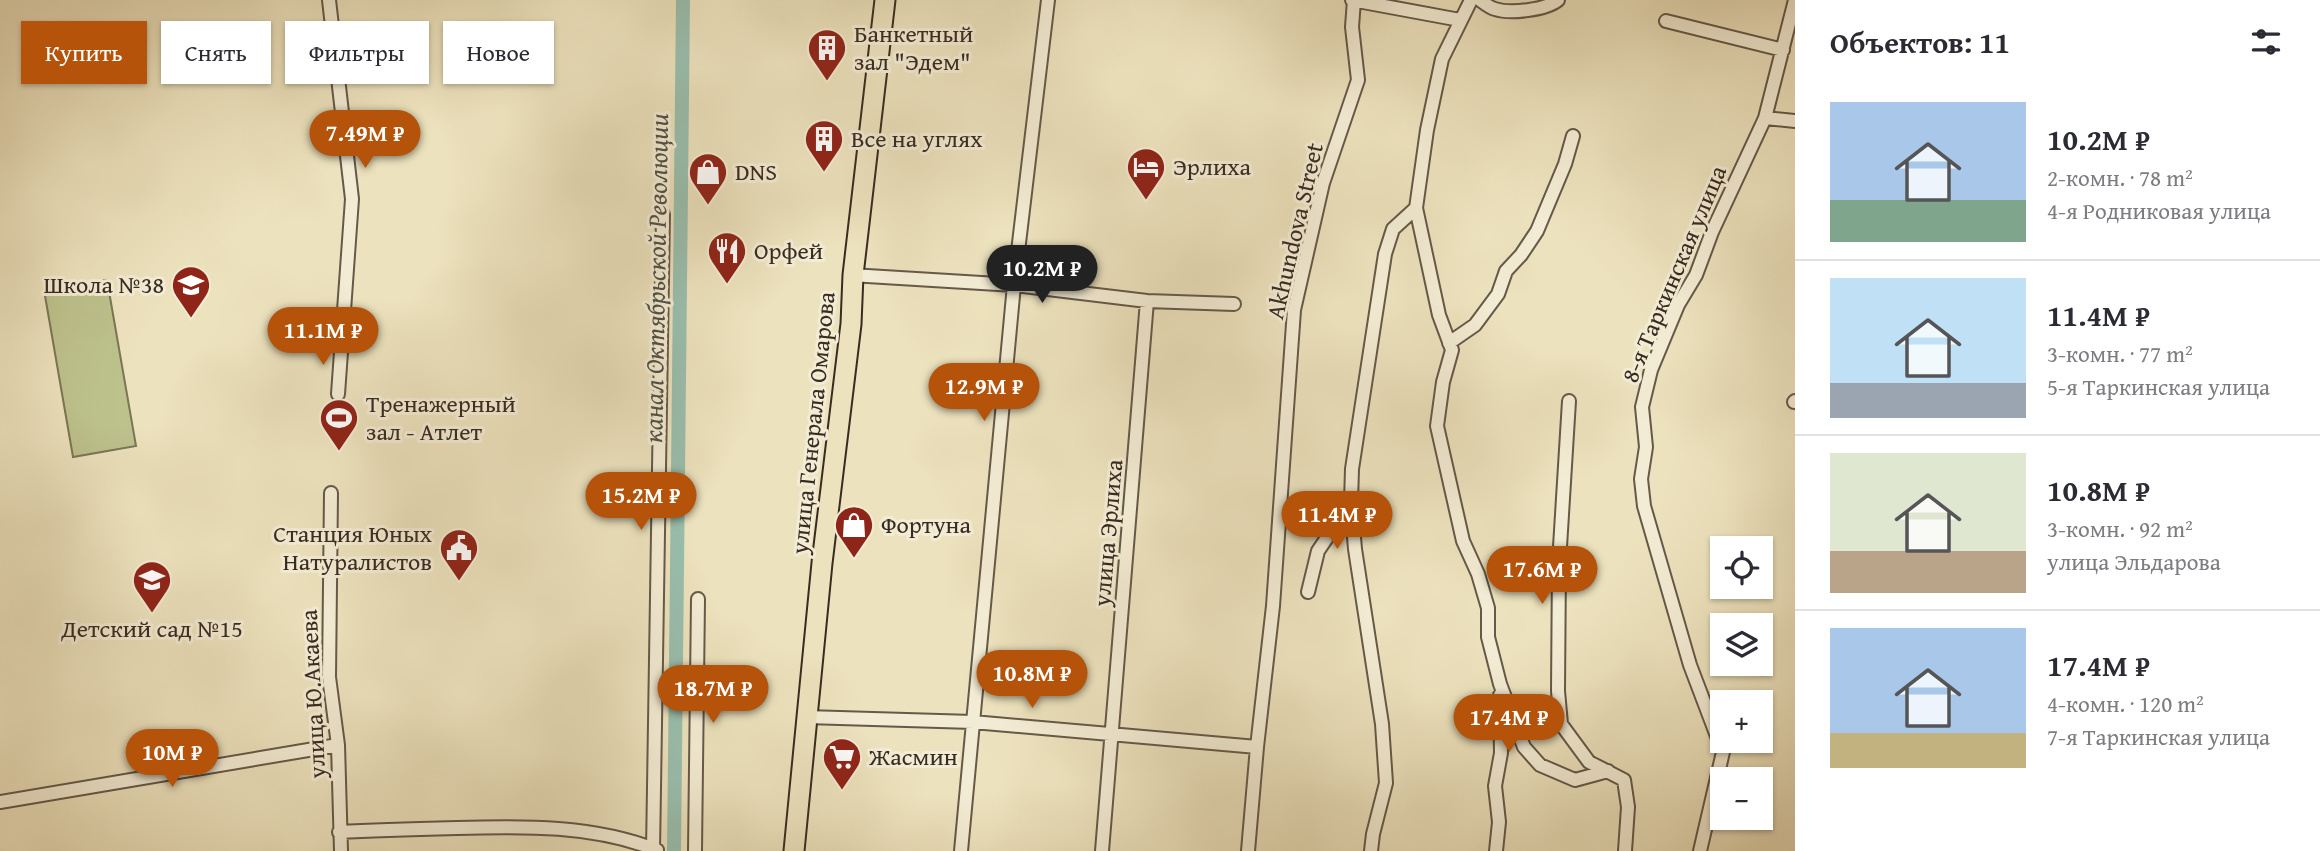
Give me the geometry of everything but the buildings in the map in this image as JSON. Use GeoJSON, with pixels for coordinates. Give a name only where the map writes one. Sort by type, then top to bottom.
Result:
{"type":"FeatureCollection","features":[{"type":"Feature","properties":{"kind":"main road","name":"улица Генерала Омарова"},"geometry":{"type":"LineString","coordinates":[[794,851],[822,563],[851,324],[852,275],[882,0]]}},
{"type":"Feature","properties":{"kind":"street"},"geometry":{"type":"LineString","coordinates":[[329,0],[352,199],[338,394]]}},
{"type":"Feature","properties":{"kind":"street"},"geometry":{"type":"LineString","coordinates":[[961,851],[1014,285],[1048,0]]}},
{"type":"Feature","properties":{"kind":"street"},"geometry":{"type":"LineString","coordinates":[[1353,0],[1460,20]]}},
{"type":"Feature","properties":{"kind":"street","name":"Akhundova Street"},"geometry":{"type":"LineString","coordinates":[[1248,851],[1273,606],[1294,310],[1323,183],[1358,80],[1352,27],[1353,0]]}},
{"type":"Feature","properties":{"kind":"street"},"geometry":{"type":"LineString","coordinates":[[1471,0],[1442,59],[1427,130],[1416,208],[1439,315],[1452,350],[1443,382],[1437,426],[1462,541],[1478,574],[1488,608],[1488,637],[1500,684],[1524,747],[1539,765],[1575,780],[1608,771]]}},
{"type":"Feature","properties":{"kind":"street"},"geometry":{"type":"LineString","coordinates":[[1480,0],[1494,9],[1526,10],[1552,5],[1558,0]]}},
{"type":"Feature","properties":{"kind":"street","name":"8-я Таркинская улица"},"geometry":{"type":"LineString","coordinates":[[1700,851],[1723,752],[1690,666],[1644,506],[1641,479],[1646,447],[1642,407],[1651,370],[1678,306],[1696,275],[1712,232],[1765,118],[1795,0]]}},
{"type":"Feature","properties":{"kind":"street"},"geometry":{"type":"LineString","coordinates":[[1666,21],[1783,50]]}},
{"type":"Feature","properties":{"kind":"street"},"geometry":{"type":"LineString","coordinates":[[1765,118],[1795,121]]}},
{"type":"Feature","properties":{"kind":"street"},"geometry":{"type":"LineString","coordinates":[[1449,343],[1475,325],[1498,293],[1506,271],[1537,231],[1565,164],[1573,136]]}},
{"type":"Feature","properties":{"kind":"street"},"geometry":{"type":"LineString","coordinates":[[1371,851],[1386,783],[1382,724],[1355,549],[1351,502],[1352,469],[1385,254],[1393,229],[1416,208]]}},
{"type":"Feature","properties":{"kind":"street"},"geometry":{"type":"LineString","coordinates":[[339,832],[522,826],[570,830],[642,843],[655,850],[663,214]]}},
{"type":"Feature","properties":{"kind":"street"},"geometry":{"type":"LineString","coordinates":[[852,275],[1014,285],[1147,301],[1234,304]]}},
{"type":"Feature","properties":{"kind":"street","name":"улица Эрлиха"},"geometry":{"type":"LineString","coordinates":[[1101,851],[1113,734],[1147,301]]}},
{"type":"Feature","properties":{"kind":"street"},"geometry":{"type":"LineString","coordinates":[[1569,401],[1559,563],[1560,724],[1589,762],[1624,780],[1628,807],[1625,851]]}},
{"type":"Feature","properties":{"kind":"street","name":"улица Ю.Акаева"},"geometry":{"type":"LineString","coordinates":[[331,493],[328,677],[338,745],[341,851]]}},
{"type":"Feature","properties":{"kind":"street"},"geometry":{"type":"LineString","coordinates":[[1308,592],[1318,551],[1351,502]]}},
{"type":"Feature","properties":{"kind":"street"},"geometry":{"type":"LineString","coordinates":[[695,851],[698,598]]}},
{"type":"Feature","properties":{"kind":"street"},"geometry":{"type":"LineString","coordinates":[[1496,851],[1499,822],[1495,786],[1501,753],[1500,684]]}},
{"type":"Feature","properties":{"kind":"street"},"geometry":{"type":"LineString","coordinates":[[807,717],[974,722],[1257,747]]}},
{"type":"Feature","properties":{"kind":"street"},"geometry":{"type":"LineString","coordinates":[[0,802],[338,745]]}},
{"type":"Feature","properties":{"kind":"green space"},"geometry":{"type":"Polygon","coordinates":[[[107,280],[136,446],[73,457],[44,290],[107,280]]]}},
{"type":"Feature","properties":{"kind":"waterway","name":"канал Октябрьской Революции"},"geometry":{"type":"LineString","coordinates":[[674,851],[683,0]]}},
{"type":"Feature","properties":{"kind":"place","name":"Банкетный зал \"Эдем\""},"geometry":{"type":"Point","coordinates":[827,82]}},
{"type":"Feature","properties":{"kind":"place","name":"Все на углях"},"geometry":{"type":"Point","coordinates":[824,173]}},
{"type":"Feature","properties":{"kind":"place","name":"Эрлиха"},"geometry":{"type":"Point","coordinates":[1146,201]}},
{"type":"Feature","properties":{"kind":"place","name":"DNS"},"geometry":{"type":"Point","coordinates":[708,206]}},
{"type":"Feature","properties":{"kind":"place","name":"Орфей"},"geometry":{"type":"Point","coordinates":[727,285]}},
{"type":"Feature","properties":{"kind":"place","name":"Школа №38"},"geometry":{"type":"Point","coordinates":[191,319]}},
{"type":"Feature","properties":{"kind":"place","name":"Тренажерный зал - Атлет"},"geometry":{"type":"Point","coordinates":[339,452]}},
{"type":"Feature","properties":{"kind":"place","name":"Фортуна"},"geometry":{"type":"Point","coordinates":[854,559]}},
{"type":"Feature","properties":{"kind":"place","name":"Станция Юных Натуралистов"},"geometry":{"type":"Point","coordinates":[459,582]}},
{"type":"Feature","properties":{"kind":"place","name":"Детский сад №15"},"geometry":{"type":"Point","coordinates":[152,614]}},
{"type":"Feature","properties":{"kind":"place","name":"Жасмин"},"geometry":{"type":"Point","coordinates":[842,791]}}]}
